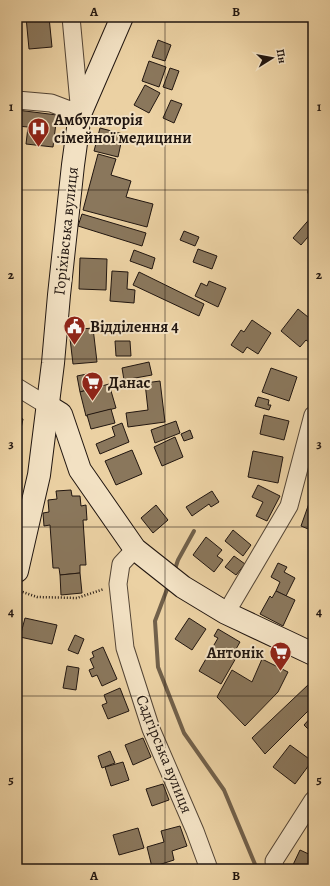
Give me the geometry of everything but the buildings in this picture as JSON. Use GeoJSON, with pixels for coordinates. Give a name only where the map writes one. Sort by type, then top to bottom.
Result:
{"type":"FeatureCollection","features":[{"type":"Feature","properties":{"kind":"street"},"geometry":{"type":"LineString","coordinates":[[17,100],[51,103],[80,114],[71,17]]}},
{"type":"Feature","properties":{"kind":"street","name":"Горіхівська вулиця"},"geometry":{"type":"LineString","coordinates":[[17,571],[39,475],[53,363],[73,165],[80,114],[122,17]]}},
{"type":"Feature","properties":{"kind":"street"},"geometry":{"type":"LineString","coordinates":[[17,387],[61,414],[80,470],[135,549],[184,587],[226,614],[313,654]]}},
{"type":"Feature","properties":{"kind":"street"},"geometry":{"type":"LineString","coordinates":[[226,614],[289,506],[313,414]]}},
{"type":"Feature","properties":{"kind":"street","name":"Садгірська вулиця"},"geometry":{"type":"LineString","coordinates":[[135,549],[120,564],[118,584],[125,648],[151,729],[195,830],[209,869]]}},
{"type":"Feature","properties":{"kind":"street"},"geometry":{"type":"LineString","coordinates":[[275,869],[274,861],[313,800]]}},
{"type":"Feature","properties":{"kind":"path"},"geometry":{"type":"LineString","coordinates":[[17,590],[37,597],[76,598],[118,584]]}},
{"type":"Feature","properties":{"kind":"waterway"},"geometry":{"type":"LineString","coordinates":[[309,192],[313,188]]}},
{"type":"Feature","properties":{"kind":"waterway"},"geometry":{"type":"LineString","coordinates":[[174,572],[178,560],[194,531]]}},
{"type":"Feature","properties":{"kind":"waterway"},"geometry":{"type":"LineString","coordinates":[[169,584],[155,621],[158,667],[184,733],[224,790],[257,869]]}},
{"type":"Feature","properties":{"kind":"place","name":"Амбулаторія сімейної медицини"},"geometry":{"type":"Point","coordinates":[38,148]}},
{"type":"Feature","properties":{"kind":"place","name":"Відділення 4"},"geometry":{"type":"Point","coordinates":[75,346]}},
{"type":"Feature","properties":{"kind":"place","name":"Данас"},"geometry":{"type":"Point","coordinates":[92,402]}},
{"type":"Feature","properties":{"kind":"place","name":"Антонік"},"geometry":{"type":"Point","coordinates":[280,672]}}]}
